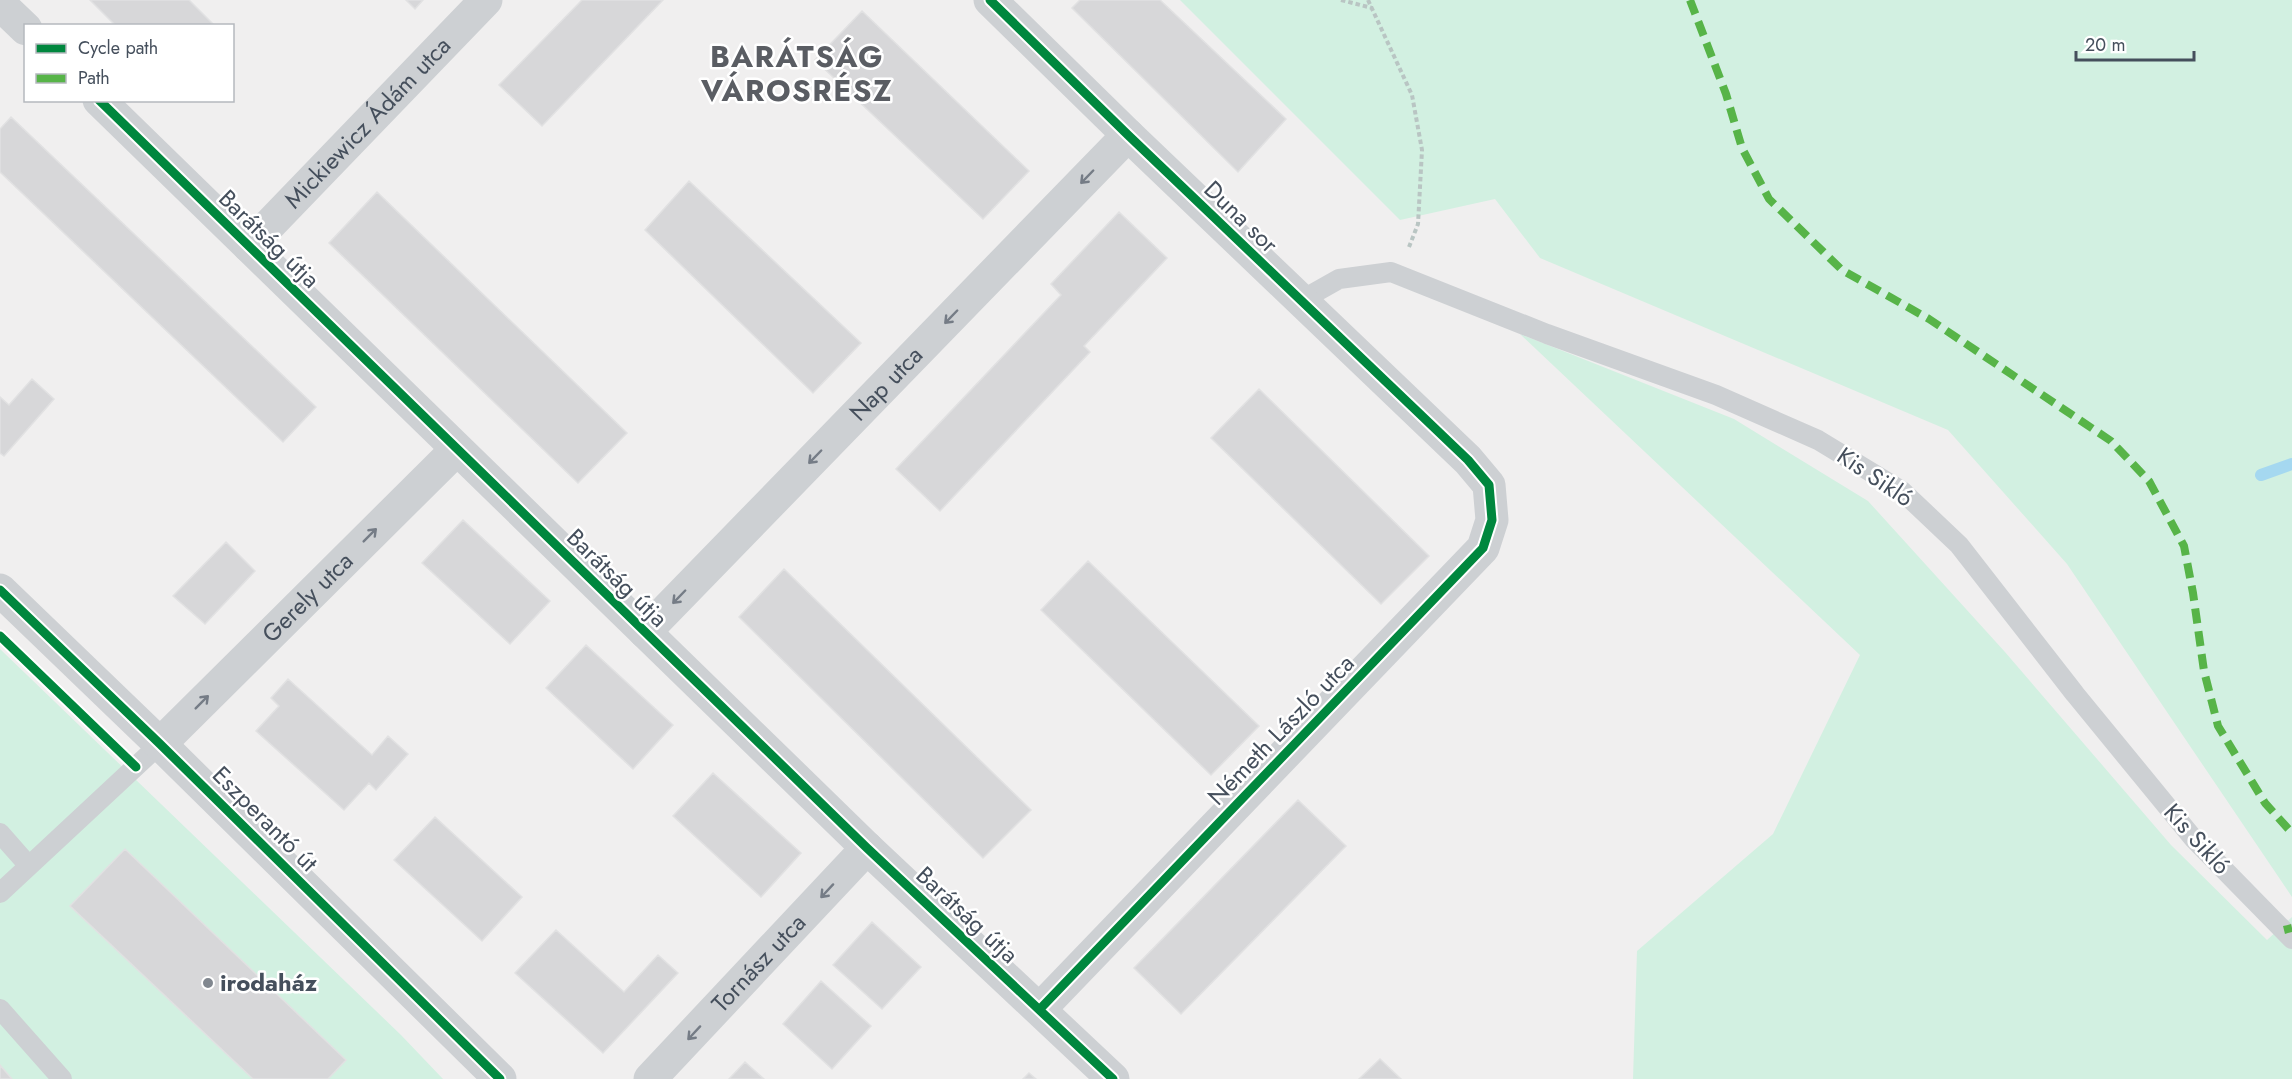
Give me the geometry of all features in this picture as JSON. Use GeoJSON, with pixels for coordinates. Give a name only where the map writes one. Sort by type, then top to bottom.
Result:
{"type":"FeatureCollection","features":[{"type":"Feature","properties":{"kind":"street","name":"Mickiewicz Ádám utca"},"geometry":{"type":"LineString","coordinates":[[249,246],[486,0]]}},
{"type":"Feature","properties":{"kind":"street","name":"Duna sor"},"geometry":{"type":"LineString","coordinates":[[990,0],[1300,301],[1468,459]]}},
{"type":"Feature","properties":{"kind":"street"},"geometry":{"type":"LineString","coordinates":[[0,4],[24,27]]}},
{"type":"Feature","properties":{"kind":"street","name":"Barátság útja"},"geometry":{"type":"LineString","coordinates":[[101,102],[867,848],[1113,1079]]}},
{"type":"Feature","properties":{"kind":"street","name":"Nap utca"},"geometry":{"type":"LineString","coordinates":[[645,632],[1128,135]]}},
{"type":"Feature","properties":{"kind":"street","name":"Gerely utca"},"geometry":{"type":"LineString","coordinates":[[160,744],[456,450]]}},
{"type":"Feature","properties":{"kind":"street","name":"Németh László utca"},"geometry":{"type":"LineString","coordinates":[[1040,1009],[1484,548],[1492,520],[1489,485],[1468,459]]}},
{"type":"Feature","properties":{"kind":"street","name":"Eszperantó út"},"geometry":{"type":"LineString","coordinates":[[0,590],[500,1079]]}},
{"type":"Feature","properties":{"kind":"street","name":"Tornász utca"},"geometry":{"type":"LineString","coordinates":[[650,1079],[867,848]]}},
{"type":"Feature","properties":{"kind":"lane","name":"Kis Sikló"},"geometry":{"type":"LineString","coordinates":[[1300,301],[1339,279],[1391,272],[1547,334],[1716,395],[1818,440],[1902,491],[1959,545],[2075,694],[2193,838],[2292,939]]}},
{"type":"Feature","properties":{"kind":"lane"},"geometry":{"type":"LineString","coordinates":[[0,893],[160,744]]}},
{"type":"Feature","properties":{"kind":"lane"},"geometry":{"type":"LineString","coordinates":[[0,833],[29,866]]}},
{"type":"Feature","properties":{"kind":"lane"},"geometry":{"type":"LineString","coordinates":[[0,1009],[62,1079]]}},
{"type":"Feature","properties":{"kind":"path"},"geometry":{"type":"LineString","coordinates":[[1341,0],[1372,8]]}},
{"type":"Feature","properties":{"kind":"path"},"geometry":{"type":"LineString","coordinates":[[1368,0],[1412,95],[1422,150],[1418,224],[1409,246],[1391,272]]}},
{"type":"Feature","properties":{"kind":"green space"},"geometry":{"type":"Polygon","coordinates":[[[1180,0],[2292,0],[2292,897],[2067,564],[1948,430],[1540,258],[1495,199],[1400,220],[1180,0]]]}},
{"type":"Feature","properties":{"kind":"green space"},"geometry":{"type":"Polygon","coordinates":[[[1520,334],[1734,419],[1868,501],[2005,652],[2171,845],[2267,940],[2292,917],[2292,1079],[1633,1079],[1637,951],[1773,834],[1860,655],[1520,334]]]}},
{"type":"Feature","properties":{"kind":"green space"},"geometry":{"type":"Polygon","coordinates":[[[0,649],[401,1035],[443,1079],[0,1079],[0,649]]]}},
{"type":"Feature","properties":{"kind":"building"},"geometry":{"type":"Polygon","coordinates":[[[90,0],[189,0],[213,24],[114,24],[90,0]]]}},
{"type":"Feature","properties":{"kind":"building"},"geometry":{"type":"Polygon","coordinates":[[[406,0],[423,0],[415,9],[406,0]]]}},
{"type":"Feature","properties":{"kind":"building"},"geometry":{"type":"Polygon","coordinates":[[[582,0],[663,0],[542,126],[499,85],[582,0]]]}},
{"type":"Feature","properties":{"kind":"building"},"geometry":{"type":"Polygon","coordinates":[[[1080,0],[1160,0],[1286,119],[1238,172],[1072,8],[1080,0]]]}},
{"type":"Feature","properties":{"kind":"building"},"geometry":{"type":"Polygon","coordinates":[[[862,11],[1029,171],[983,219],[815,60],[862,11]]]}},
{"type":"Feature","properties":{"kind":"building"},"geometry":{"type":"Polygon","coordinates":[[[11,117],[316,407],[283,442],[0,172],[0,129],[11,117]]]}},
{"type":"Feature","properties":{"kind":"building"},"geometry":{"type":"Polygon","coordinates":[[[689,181],[861,343],[813,393],[645,230],[689,181]]]}},
{"type":"Feature","properties":{"kind":"building"},"geometry":{"type":"Polygon","coordinates":[[[377,192],[627,433],[578,483],[329,243],[377,192]]]}},
{"type":"Feature","properties":{"kind":"building"},"geometry":{"type":"Polygon","coordinates":[[[1119,212],[1167,258],[1084,346],[1090,352],[940,511],[896,469],[1061,295],[1051,284],[1119,212]]]}},
{"type":"Feature","properties":{"kind":"building"},"geometry":{"type":"Polygon","coordinates":[[[32,379],[54,399],[4,456],[0,453],[0,397],[9,405],[32,379]]]}},
{"type":"Feature","properties":{"kind":"building"},"geometry":{"type":"Polygon","coordinates":[[[1259,389],[1429,556],[1381,604],[1211,438],[1259,389]]]}},
{"type":"Feature","properties":{"kind":"building"},"geometry":{"type":"Polygon","coordinates":[[[463,520],[550,601],[510,644],[422,563],[463,520]]]}},
{"type":"Feature","properties":{"kind":"building"},"geometry":{"type":"Polygon","coordinates":[[[226,542],[255,571],[205,624],[173,596],[226,542]]]}},
{"type":"Feature","properties":{"kind":"building"},"geometry":{"type":"Polygon","coordinates":[[[1088,561],[1259,726],[1211,775],[1041,610],[1088,561]]]}},
{"type":"Feature","properties":{"kind":"building"},"geometry":{"type":"Polygon","coordinates":[[[784,569],[1031,810],[983,858],[739,617],[784,569]]]}},
{"type":"Feature","properties":{"kind":"building"},"geometry":{"type":"Polygon","coordinates":[[[586,645],[673,725],[633,769],[546,688],[586,645]]]}},
{"type":"Feature","properties":{"kind":"building"},"geometry":{"type":"Polygon","coordinates":[[[288,679],[372,755],[388,736],[408,754],[376,790],[369,783],[344,810],[256,731],[279,706],[271,698],[288,679]]]}},
{"type":"Feature","properties":{"kind":"building"},"geometry":{"type":"Polygon","coordinates":[[[713,773],[801,853],[761,897],[673,816],[713,773]]]}},
{"type":"Feature","properties":{"kind":"building"},"geometry":{"type":"Polygon","coordinates":[[[1298,800],[1346,846],[1181,1014],[1134,968],[1298,800]]]}},
{"type":"Feature","properties":{"kind":"building"},"geometry":{"type":"Polygon","coordinates":[[[435,817],[522,897],[482,941],[394,860],[435,817]]]}},
{"type":"Feature","properties":{"kind":"building","name":"irodaház"},"geometry":{"type":"Polygon","coordinates":[[[125,849],[346,1060],[328,1079],[253,1079],[70,906],[125,849]]]}},
{"type":"Feature","properties":{"kind":"building"},"geometry":{"type":"Polygon","coordinates":[[[872,922],[921,967],[882,1009],[833,965],[872,922]]]}},
{"type":"Feature","properties":{"kind":"building"},"geometry":{"type":"Polygon","coordinates":[[[556,930],[624,992],[658,955],[678,973],[603,1053],[515,973],[556,930]]]}},
{"type":"Feature","properties":{"kind":"building"},"geometry":{"type":"Polygon","coordinates":[[[821,981],[871,1026],[832,1069],[783,1024],[821,981]]]}},
{"type":"Feature","properties":{"kind":"building"},"geometry":{"type":"Polygon","coordinates":[[[1380,1059],[1401,1079],[1359,1079],[1380,1059]]]}},
{"type":"Feature","properties":{"kind":"building"},"geometry":{"type":"Polygon","coordinates":[[[745,1062],[764,1079],[729,1079],[745,1062]]]}},
{"type":"Feature","properties":{"kind":"building"},"geometry":{"type":"Polygon","coordinates":[[[0,1065],[12,1079],[0,1079],[0,1065]]]}},
{"type":"Feature","properties":{"kind":"building"},"geometry":{"type":"Polygon","coordinates":[[[1029,1073],[1036,1079],[1023,1079],[1029,1073]]]}},
{"type":"Feature","properties":{"kind":"waterway"},"geometry":{"type":"LineString","coordinates":[[2261,475],[2292,464]]}},
{"type":"Feature","properties":{"kind":"marked path"},"geometry":{"type":"LineString","coordinates":[[1690,0],[1726,94],[1742,148],[1769,199],[1842,270],[1929,319],[2111,441],[2149,481],[2184,546],[2204,671],[2218,726],[2265,803],[2292,833]]}},
{"type":"Feature","properties":{"kind":"marked path"},"geometry":{"type":"LineString","coordinates":[[2284,930],[2292,928]]}},
{"type":"Feature","properties":{"kind":"cycle path"},"geometry":{"type":"LineString","coordinates":[[990,0],[1468,460],[1489,485],[1492,520],[1483,548],[1040,1009]]}},
{"type":"Feature","properties":{"kind":"cycle path"},"geometry":{"type":"LineString","coordinates":[[101,102],[867,848],[1113,1079]]}},
{"type":"Feature","properties":{"kind":"cycle path"},"geometry":{"type":"LineString","coordinates":[[0,590],[500,1079]]}},
{"type":"Feature","properties":{"kind":"cycle path"},"geometry":{"type":"LineString","coordinates":[[0,636],[136,767]]}},
{"type":"Feature","properties":{"kind":"place","name":"irodaház"},"geometry":{"type":"Point","coordinates":[208,983]}},
{"type":"Feature","properties":{"kind":"district","name":"BARÁTSÁG VÁROSRÉSZ"},"geometry":{"type":"Point","coordinates":[797,74]}}]}
